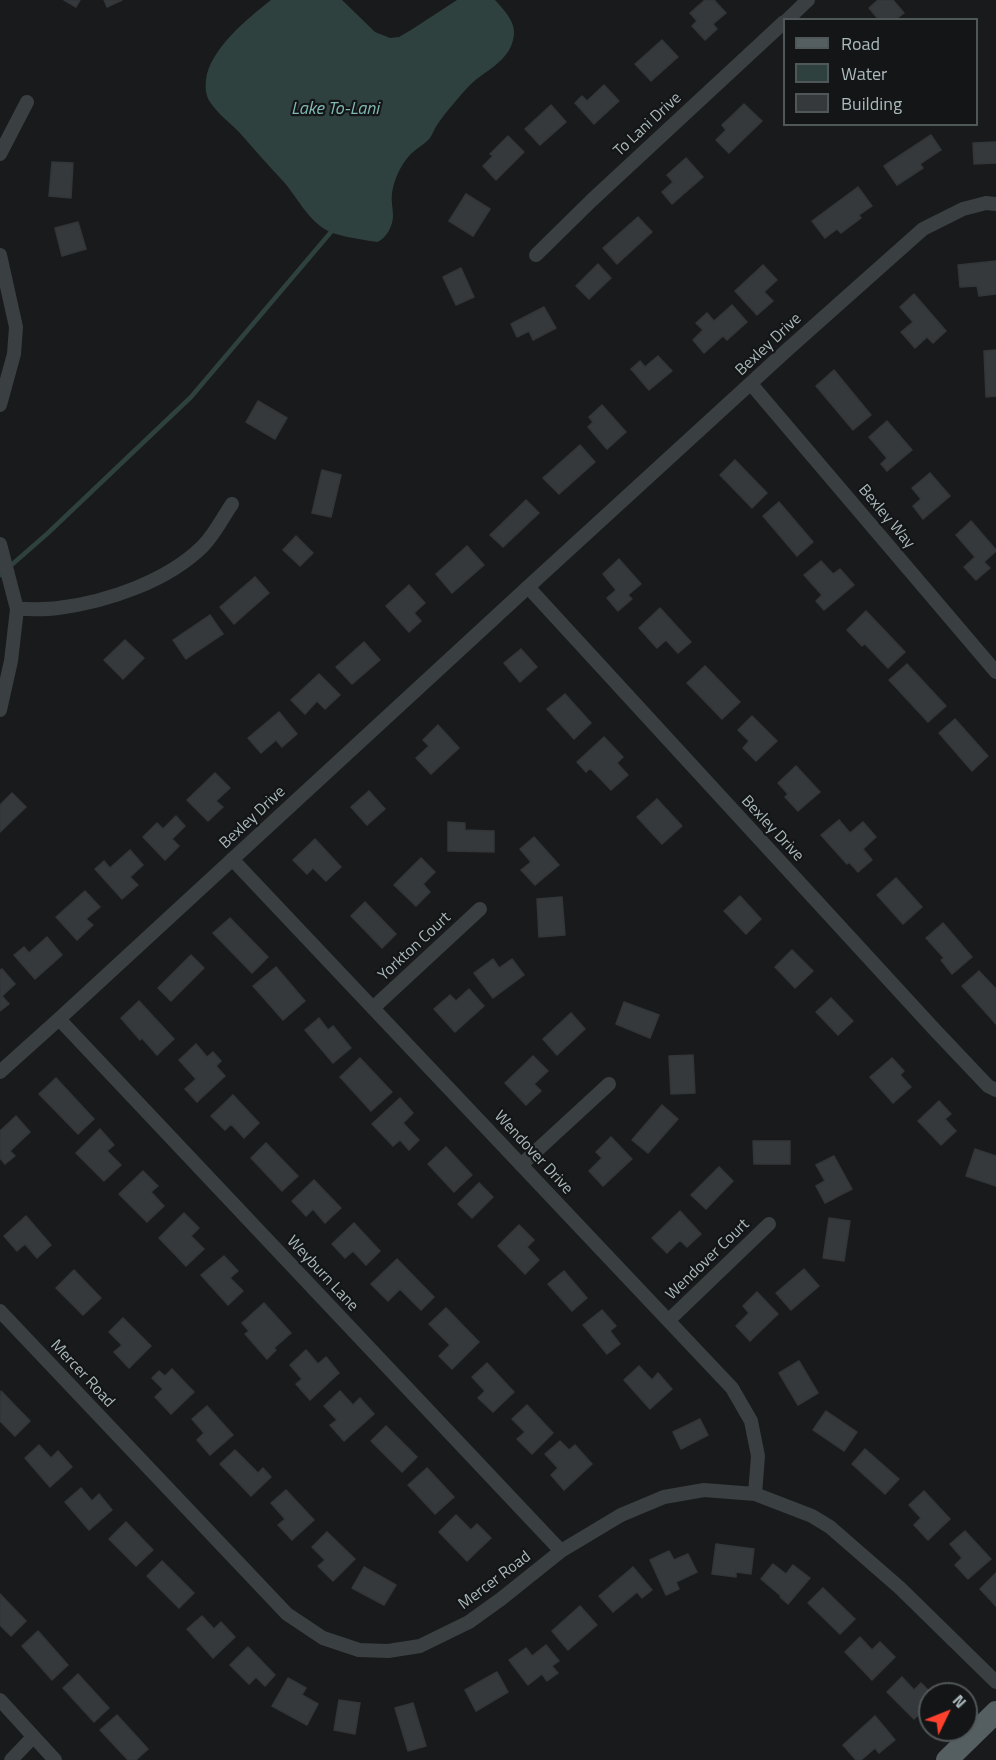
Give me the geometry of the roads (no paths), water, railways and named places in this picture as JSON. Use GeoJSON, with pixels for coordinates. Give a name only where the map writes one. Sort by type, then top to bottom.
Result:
{"type":"FeatureCollection","features":[{"type":"Feature","properties":{"kind":"main road"},"geometry":{"type":"LineString","coordinates":[[947,1760],[996,1712]]}},
{"type":"Feature","properties":{"kind":"street","name":"To Lani Drive"},"geometry":{"type":"LineString","coordinates":[[789,18],[808,0]]}},
{"type":"Feature","properties":{"kind":"street","name":"To Lani Drive"},"geometry":{"type":"LineString","coordinates":[[536,255],[592,200],[783,24]]}},
{"type":"Feature","properties":{"kind":"street"},"geometry":{"type":"LineString","coordinates":[[0,154],[27,102]]}},
{"type":"Feature","properties":{"kind":"street","name":"Bexley Drive"},"geometry":{"type":"LineString","coordinates":[[0,1072],[528,587],[923,230],[963,209],[986,203],[996,204]]}},
{"type":"Feature","properties":{"kind":"street"},"geometry":{"type":"LineString","coordinates":[[0,255],[15,327],[14,354],[0,405]]}},
{"type":"Feature","properties":{"kind":"street","name":"Bexley Way"},"geometry":{"type":"LineString","coordinates":[[752,384],[996,672]]}},
{"type":"Feature","properties":{"kind":"street"},"geometry":{"type":"LineString","coordinates":[[17,609],[57,609],[140,586],[178,566],[204,545],[232,504]]}},
{"type":"Feature","properties":{"kind":"street"},"geometry":{"type":"LineString","coordinates":[[0,544],[17,609],[11,661],[0,710]]}},
{"type":"Feature","properties":{"kind":"street","name":"Bexley Drive"},"geometry":{"type":"LineString","coordinates":[[528,587],[934,1029],[988,1086],[996,1090]]}},
{"type":"Feature","properties":{"kind":"street","name":"Wendover Drive"},"geometry":{"type":"LineString","coordinates":[[232,859],[732,1388],[751,1421],[758,1456],[754,1494]]}},
{"type":"Feature","properties":{"kind":"street","name":"Yorkton Court"},"geometry":{"type":"LineString","coordinates":[[373,1008],[480,909]]}},
{"type":"Feature","properties":{"kind":"street","name":"Weyburn Lane"},"geometry":{"type":"LineString","coordinates":[[59,1019],[561,1551]]}},
{"type":"Feature","properties":{"kind":"street"},"geometry":{"type":"LineString","coordinates":[[521,1165],[609,1084]]}},
{"type":"Feature","properties":{"kind":"street","name":"Wendover Court"},"geometry":{"type":"LineString","coordinates":[[669,1320],[770,1224]]}},
{"type":"Feature","properties":{"kind":"street","name":"Mercer Road"},"geometry":{"type":"LineString","coordinates":[[0,1311],[287,1614],[323,1638],[359,1650],[388,1651],[420,1646],[469,1622],[561,1551],[621,1515],[664,1497],[704,1490],[754,1494],[812,1516],[830,1527],[900,1588],[996,1682]]}},
{"type":"Feature","properties":{"kind":"street"},"geometry":{"type":"LineString","coordinates":[[0,1700],[55,1760]]}},
{"type":"Feature","properties":{"kind":"street"},"geometry":{"type":"LineString","coordinates":[[11,1760],[33,1737]]}},
{"type":"Feature","properties":{"kind":"water","name":"Lake To-Lani"},"geometry":{"type":"Polygon","coordinates":[[[271,0],[342,0],[375,32],[390,38],[399,37],[457,0],[495,0],[512,23],[513,40],[506,54],[495,66],[469,86],[452,105],[430,138],[403,164],[392,193],[392,224],[386,235],[377,242],[338,235],[314,221],[282,180],[209,100],[206,80],[214,57],[231,36],[271,0]]]}},
{"type":"Feature","properties":{"kind":"waterway"},"geometry":{"type":"LineString","coordinates":[[0,575],[48,533],[191,397],[331,232]]}}]}
